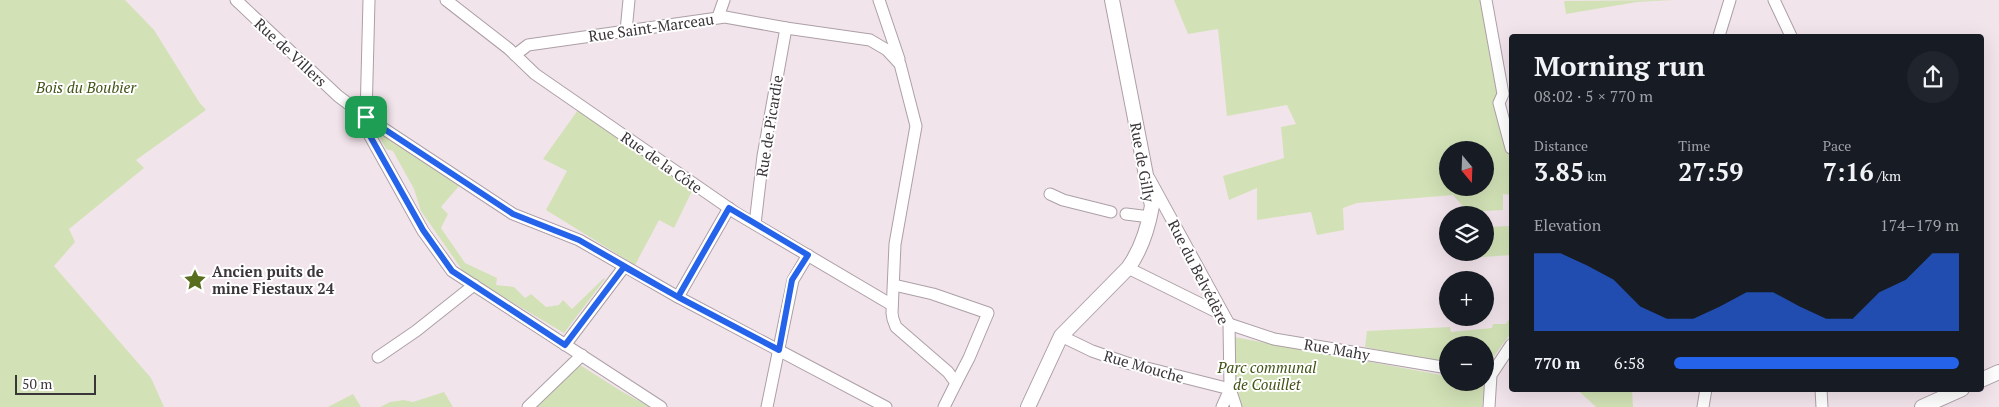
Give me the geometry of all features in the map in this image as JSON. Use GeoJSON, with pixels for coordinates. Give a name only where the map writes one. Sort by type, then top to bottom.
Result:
{"type":"FeatureCollection","features":[{"type":"Feature","properties":{"kind":"main road","name":"Rue de Gilly"},"geometry":{"type":"LineString","coordinates":[[1028,407],[1061,336],[1128,268],[1135,259],[1148,228],[1152,206],[1112,0]]}},
{"type":"Feature","properties":{"kind":"main road"},"geometry":{"type":"LineString","coordinates":[[1984,379],[1999,372]]}},
{"type":"Feature","properties":{"kind":"main road"},"geometry":{"type":"LineString","coordinates":[[1922,407],[1955,392]]}},
{"type":"Feature","properties":{"kind":"street","name":"Rue de Villers"},"geometry":{"type":"LineString","coordinates":[[236,0],[338,96],[366,117],[513,214],[579,240],[678,297],[886,407]]}},
{"type":"Feature","properties":{"kind":"street"},"geometry":{"type":"LineString","coordinates":[[369,0],[366,117],[370,136],[423,230],[452,271],[661,407]]}},
{"type":"Feature","properties":{"kind":"street","name":"Rue de la Côte"},"geometry":{"type":"LineString","coordinates":[[446,0],[515,55],[535,74],[729,208],[892,305]]}},
{"type":"Feature","properties":{"kind":"street"},"geometry":{"type":"LineString","coordinates":[[626,31],[629,0]]}},
{"type":"Feature","properties":{"kind":"street"},"geometry":{"type":"LineString","coordinates":[[718,18],[724,0]]}},
{"type":"Feature","properties":{"kind":"street"},"geometry":{"type":"LineString","coordinates":[[879,0],[900,64],[916,126],[895,244],[893,319],[896,327],[948,372],[956,383]]}},
{"type":"Feature","properties":{"kind":"street"},"geometry":{"type":"LineString","coordinates":[[1486,0],[1503,94],[1499,103],[1509,140]]}},
{"type":"Feature","properties":{"kind":"street"},"geometry":{"type":"LineString","coordinates":[[1720,34],[1730,0]]}},
{"type":"Feature","properties":{"kind":"street"},"geometry":{"type":"LineString","coordinates":[[1774,0],[1790,34]]}},
{"type":"Feature","properties":{"kind":"street","name":"Rue Saint-Marceau"},"geometry":{"type":"LineString","coordinates":[[515,55],[528,46],[725,16],[786,28],[870,40],[887,50],[900,64]]}},
{"type":"Feature","properties":{"kind":"street","name":"Rue de Picardie"},"geometry":{"type":"LineString","coordinates":[[755,224],[763,156],[786,28]]}},
{"type":"Feature","properties":{"kind":"street"},"geometry":{"type":"LineString","coordinates":[[1499,103],[1509,100]]}},
{"type":"Feature","properties":{"kind":"street","name":"Rue du Belvédère"},"geometry":{"type":"LineString","coordinates":[[1146,172],[1226,319],[1230,389],[1236,407]]}},
{"type":"Feature","properties":{"kind":"street"},"geometry":{"type":"LineString","coordinates":[[1050,194],[1063,200],[1111,212]]}},
{"type":"Feature","properties":{"kind":"street"},"geometry":{"type":"LineString","coordinates":[[678,297],[729,208]]}},
{"type":"Feature","properties":{"kind":"street"},"geometry":{"type":"LineString","coordinates":[[1126,214],[1150,217]]}},
{"type":"Feature","properties":{"kind":"street"},"geometry":{"type":"LineString","coordinates":[[768,407],[792,280],[808,255]]}},
{"type":"Feature","properties":{"kind":"street"},"geometry":{"type":"LineString","coordinates":[[565,345],[624,267]]}},
{"type":"Feature","properties":{"kind":"street","name":"Rue Mahy"},"geometry":{"type":"LineString","coordinates":[[1128,268],[1226,319],[1274,339],[1439,366]]}},
{"type":"Feature","properties":{"kind":"street"},"geometry":{"type":"LineString","coordinates":[[894,285],[933,294],[988,312],[969,358],[944,407]]}},
{"type":"Feature","properties":{"kind":"street"},"geometry":{"type":"LineString","coordinates":[[378,357],[416,331],[474,286]]}},
{"type":"Feature","properties":{"kind":"street","name":"Rue Mouche"},"geometry":{"type":"LineString","coordinates":[[1061,336],[1127,363],[1230,389]]}},
{"type":"Feature","properties":{"kind":"street"},"geometry":{"type":"LineString","coordinates":[[1494,366],[1509,348]]}},
{"type":"Feature","properties":{"kind":"street"},"geometry":{"type":"LineString","coordinates":[[528,407],[582,355]]}},
{"type":"Feature","properties":{"kind":"street"},"geometry":{"type":"LineString","coordinates":[[1222,407],[1230,389]]}},
{"type":"Feature","properties":{"kind":"street"},"geometry":{"type":"LineString","coordinates":[[1489,391],[1489,407]]}},
{"type":"Feature","properties":{"kind":"street"},"geometry":{"type":"LineString","coordinates":[[1703,407],[1706,392]]}},
{"type":"Feature","properties":{"kind":"street"},"geometry":{"type":"LineString","coordinates":[[1821,392],[1822,407]]}},
{"type":"Feature","properties":{"kind":"green space","name":"Bois du Boubier"},"geometry":{"type":"Polygon","coordinates":[[[0,0],[125,0],[154,30],[199,102],[206,110],[136,160],[144,168],[69,229],[75,242],[54,266],[151,378],[164,407],[0,407],[0,0]]]}},
{"type":"Feature","properties":{"kind":"green space"},"geometry":{"type":"Polygon","coordinates":[[[1174,0],[1483,0],[1499,95],[1500,117],[1509,155],[1509,195],[1503,194],[1503,210],[1494,211],[1494,206],[1463,206],[1454,196],[1494,196],[1494,141],[1439,141],[1439,196],[1441,196],[1357,203],[1343,208],[1344,230],[1317,235],[1311,212],[1257,220],[1257,188],[1229,200],[1223,176],[1284,158],[1281,127],[1296,124],[1287,105],[1227,116],[1218,29],[1188,34],[1174,0]]]}},
{"type":"Feature","properties":{"kind":"green space"},"geometry":{"type":"Polygon","coordinates":[[[1673,0],[1637,2],[1566,14],[1564,1],[1673,0]]]}},
{"type":"Feature","properties":{"kind":"green space"},"geometry":{"type":"Polygon","coordinates":[[[578,110],[692,191],[674,228],[659,220],[635,265],[546,210],[567,171],[543,159],[578,110]]]}},
{"type":"Feature","properties":{"kind":"green space"},"geometry":{"type":"Polygon","coordinates":[[[379,136],[392,138],[459,186],[441,207],[448,214],[441,228],[465,263],[497,278],[496,285],[514,287],[525,298],[531,294],[546,307],[559,305],[563,300],[572,309],[605,279],[564,333],[465,274],[421,211],[414,189],[393,151],[386,149],[379,136]]]}},
{"type":"Feature","properties":{"kind":"green space"},"geometry":{"type":"Polygon","coordinates":[[[1509,226],[1509,255],[1494,256],[1494,227],[1509,226]]]}},
{"type":"Feature","properties":{"kind":"green space"},"geometry":{"type":"Polygon","coordinates":[[[1509,319],[1509,336],[1494,356],[1494,336],[1439,336],[1439,362],[1365,347],[1367,331],[1450,327],[1451,332],[1492,328],[1494,324],[1506,324],[1509,319]]]}},
{"type":"Feature","properties":{"kind":"green space","name":"Parc communal de Couillet"},"geometry":{"type":"Polygon","coordinates":[[[1234,337],[1439,375],[1439,391],[1484,391],[1482,407],[1242,407],[1236,381],[1234,337]]]}},
{"type":"Feature","properties":{"kind":"green space"},"geometry":{"type":"Polygon","coordinates":[[[569,358],[621,391],[650,407],[523,407],[569,358]]]}},
{"type":"Feature","properties":{"kind":"green space"},"geometry":{"type":"Polygon","coordinates":[[[444,392],[453,407],[380,407],[390,402],[404,400],[413,402],[444,392]]]}},
{"type":"Feature","properties":{"kind":"green space"},"geometry":{"type":"Polygon","coordinates":[[[1580,392],[1632,392],[1633,407],[1596,407],[1580,392]]]}},
{"type":"Feature","properties":{"kind":"green space"},"geometry":{"type":"Polygon","coordinates":[[[353,394],[361,407],[328,407],[353,394]]]}},
{"type":"Feature","properties":{"kind":"place","name":"Ancien puits de mine Fiestaux 24"},"geometry":{"type":"Point","coordinates":[195,280]}},
{"type":"Feature","properties":{"kind":"route"},"geometry":{"type":"LineString","coordinates":[[366,117],[370,136],[423,230],[452,271],[565,345],[624,267],[678,297],[729,208],[808,255],[792,280],[779,350],[678,297],[579,240],[513,214],[366,117]]}}]}
